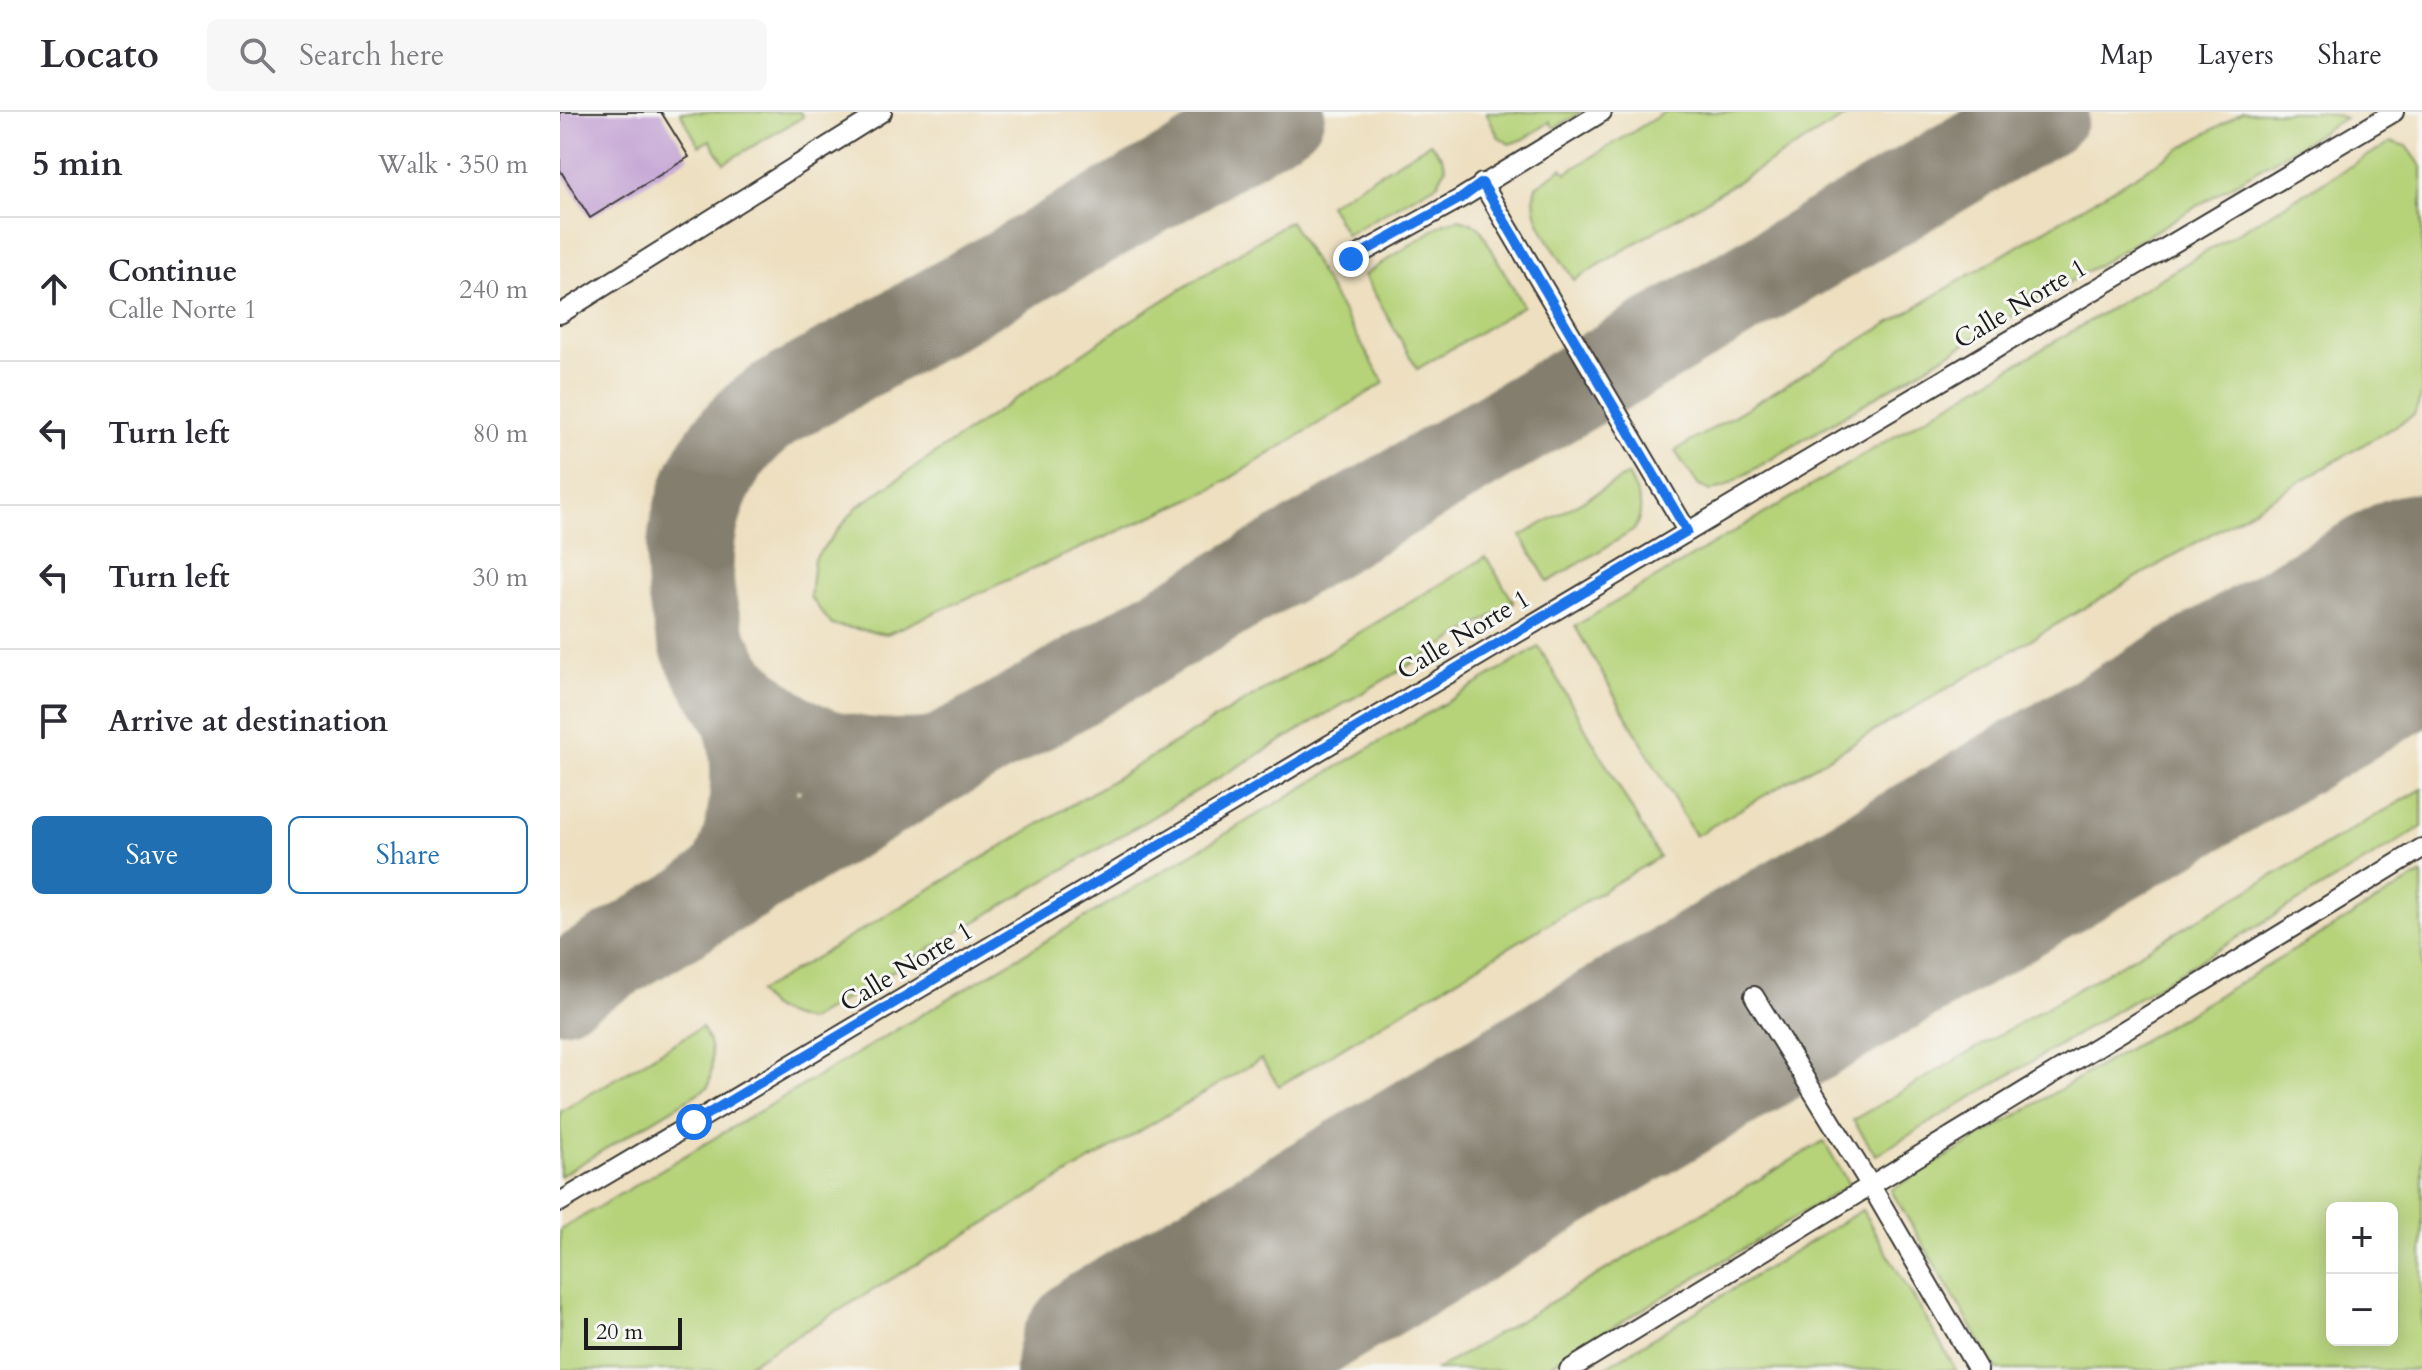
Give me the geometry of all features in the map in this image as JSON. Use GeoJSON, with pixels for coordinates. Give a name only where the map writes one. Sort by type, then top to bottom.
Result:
{"type":"FeatureCollection","features":[{"type":"Feature","properties":{"kind":"lane"},"geometry":{"type":"LineString","coordinates":[[560,314],[882,112]]}},
{"type":"Feature","properties":{"kind":"lane"},"geometry":{"type":"LineString","coordinates":[[1351,259],[1463,197],[1602,112]]}},
{"type":"Feature","properties":{"kind":"lane","name":"Calle Norte 1"},"geometry":{"type":"LineString","coordinates":[[560,1202],[2394,112]]}},
{"type":"Feature","properties":{"kind":"lane"},"geometry":{"type":"LineString","coordinates":[[1482,183],[1687,531]]}},
{"type":"Feature","properties":{"kind":"lane"},"geometry":{"type":"LineString","coordinates":[[1569,1370],[2422,848]]}},
{"type":"Feature","properties":{"kind":"lane"},"geometry":{"type":"LineString","coordinates":[[1754,996],[1871,1186],[1978,1370]]}},
{"type":"Feature","properties":{"kind":"green space"},"geometry":{"type":"Polygon","coordinates":[[[680,112],[800,112],[803,117],[724,163],[710,140],[699,146],[680,112]]]}},
{"type":"Feature","properties":{"kind":"green space"},"geometry":{"type":"Polygon","coordinates":[[[1486,112],[1582,112],[1554,128],[1550,122],[1524,139],[1509,144],[1498,136],[1486,112]]]}},
{"type":"Feature","properties":{"kind":"green space"},"geometry":{"type":"Polygon","coordinates":[[[1665,112],[1853,112],[1574,280],[1539,223],[1534,198],[1536,186],[1562,168],[1566,173],[1665,112]]]}},
{"type":"Feature","properties":{"kind":"green space"},"geometry":{"type":"Polygon","coordinates":[[[2242,112],[2320,112],[2345,118],[1724,487],[1711,491],[1699,486],[1675,451],[2242,112]]]}},
{"type":"Feature","properties":{"kind":"green space"},"geometry":{"type":"Polygon","coordinates":[[[2391,142],[2407,146],[2422,167],[2422,394],[2414,415],[1695,836],[1575,626],[2391,142]]]}},
{"type":"Feature","properties":{"kind":"green space"},"geometry":{"type":"Polygon","coordinates":[[[1430,143],[1446,167],[1438,183],[1346,235],[1329,204],[1430,143]]]}},
{"type":"Feature","properties":{"kind":"green space"},"geometry":{"type":"Polygon","coordinates":[[[1460,219],[1481,230],[1523,306],[1417,369],[1364,275],[1444,223],[1460,219]]]}},
{"type":"Feature","properties":{"kind":"green space"},"geometry":{"type":"Polygon","coordinates":[[[1290,221],[1384,383],[1211,490],[887,634],[832,625],[810,597],[814,559],[857,507],[1127,323],[1290,221]]]}},
{"type":"Feature","properties":{"kind":"green space"},"geometry":{"type":"Polygon","coordinates":[[[1628,475],[1640,502],[1640,515],[1634,530],[1548,582],[1521,536],[1628,475]]]}},
{"type":"Feature","properties":{"kind":"green space"},"geometry":{"type":"Polygon","coordinates":[[[1486,557],[1514,603],[808,1021],[773,1008],[758,992],[1486,557]]]}},
{"type":"Feature","properties":{"kind":"green space"},"geometry":{"type":"Polygon","coordinates":[[[1539,647],[1659,857],[1279,1086],[1261,1059],[739,1370],[560,1370],[560,1230],[1539,647]]]}},
{"type":"Feature","properties":{"kind":"green space"},"geometry":{"type":"Polygon","coordinates":[[[2422,789],[2422,827],[1876,1155],[1853,1120],[2422,789]]]}},
{"type":"Feature","properties":{"kind":"green space"},"geometry":{"type":"Polygon","coordinates":[[[2422,874],[2422,1370],[1997,1370],[1891,1190],[2422,874]]]}},
{"type":"Feature","properties":{"kind":"green space"},"geometry":{"type":"Polygon","coordinates":[[[702,1027],[712,1056],[708,1087],[560,1176],[560,1112],[702,1027]]]}},
{"type":"Feature","properties":{"kind":"green space"},"geometry":{"type":"Polygon","coordinates":[[[1824,1141],[1849,1185],[1542,1370],[1436,1370],[1824,1141]]]}},
{"type":"Feature","properties":{"kind":"green space"},"geometry":{"type":"Polygon","coordinates":[[[1862,1210],[1956,1370],[1601,1370],[1862,1210]]]}},
{"type":"Feature","properties":{"kind":"building"},"geometry":{"type":"Polygon","coordinates":[[[560,112],[661,112],[689,157],[590,218],[560,170],[560,112]]]}},
{"type":"Feature","properties":{"kind":"taxiway"},"geometry":{"type":"LineString","coordinates":[[699,904],[720,888],[739,861],[753,800],[754,758],[747,722],[703,642],[694,609],[690,575],[691,542],[698,510],[709,479],[726,451],[748,426],[775,404],[1189,168],[1281,112]]}},
{"type":"Feature","properties":{"kind":"taxiway"},"geometry":{"type":"LineString","coordinates":[[560,988],[938,761],[1035,707],[2045,112]]}},
{"type":"Feature","properties":{"kind":"taxiway"},"geometry":{"type":"LineString","coordinates":[[733,691],[779,730],[826,753],[878,762],[938,761]]}},
{"type":"Feature","properties":{"kind":"runway"},"geometry":{"type":"LineString","coordinates":[[1125,1370],[2422,603]]}},
{"type":"Feature","properties":{"kind":"route"},"geometry":{"type":"LineString","coordinates":[[694,1122],[1687,531],[1482,183],[1463,197],[1351,259]]}}]}
